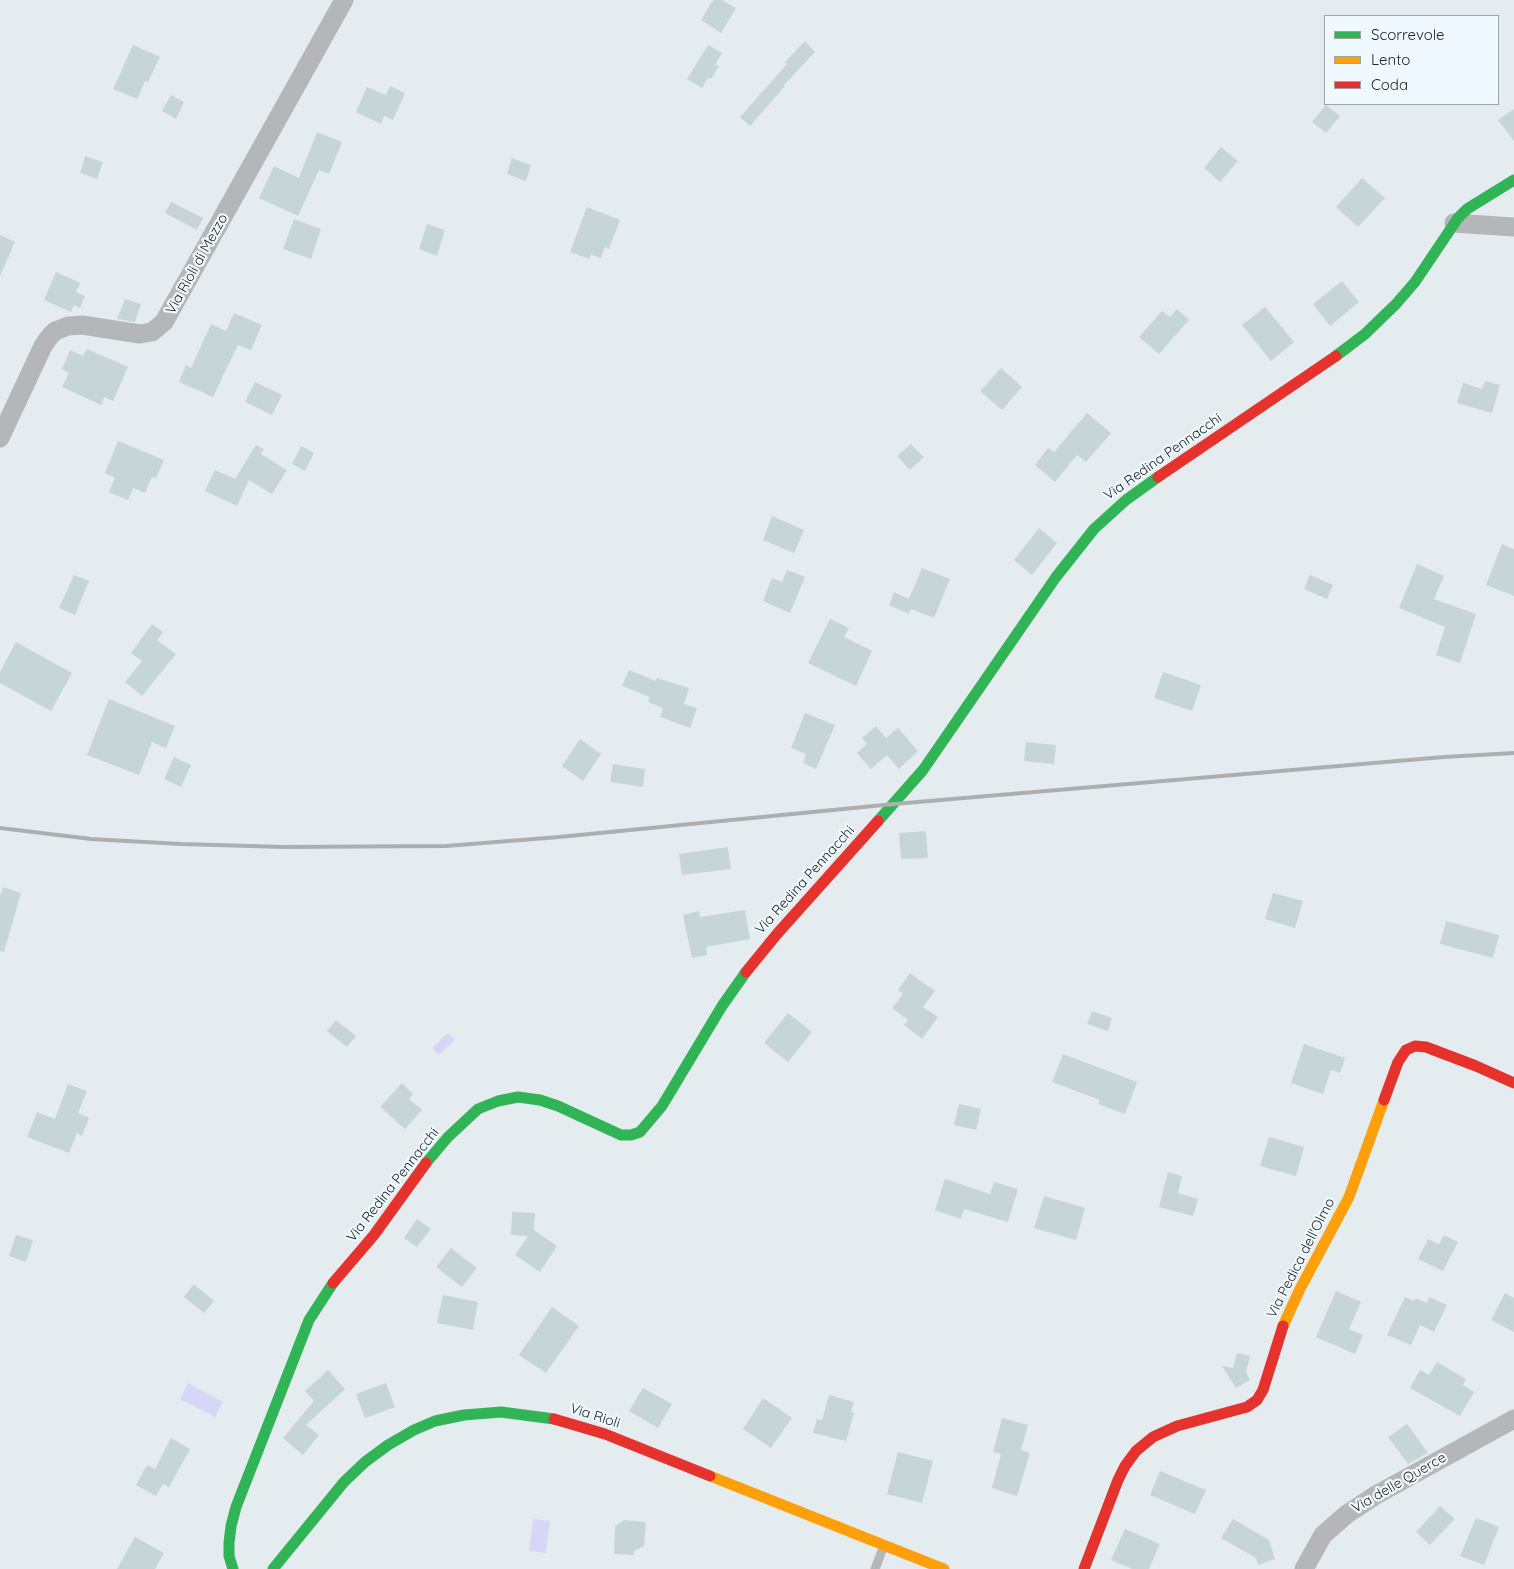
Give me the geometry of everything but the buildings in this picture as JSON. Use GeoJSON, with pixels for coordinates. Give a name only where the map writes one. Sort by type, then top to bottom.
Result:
{"type":"FeatureCollection","features":[{"type":"Feature","properties":{"kind":"street","name":"Via Rioli di Mezzo"},"geometry":{"type":"LineString","coordinates":[[0,438],[43,346],[55,331],[68,326],[82,325],[140,334],[152,332],[164,322],[344,0]]}},
{"type":"Feature","properties":{"kind":"street","name":"Via Redina Pennacchi"},"geometry":{"type":"LineString","coordinates":[[233,1569],[228,1543],[236,1507],[309,1320],[324,1295],[374,1235],[427,1162],[448,1137],[478,1109],[498,1101],[518,1097],[540,1100],[558,1106],[621,1135],[636,1133],[645,1127],[662,1106],[722,1006],[750,967],[923,770],[1075,550],[1094,528],[1137,492],[1333,358],[1373,327],[1415,282],[1454,223],[1467,209],[1514,180]]}},
{"type":"Feature","properties":{"kind":"street"},"geometry":{"type":"LineString","coordinates":[[1454,223],[1514,227]]}},
{"type":"Feature","properties":{"kind":"street","name":"Via Pedica dell'Olmo"},"geometry":{"type":"LineString","coordinates":[[1084,1569],[1121,1474],[1130,1458],[1142,1445],[1177,1426],[1242,1410],[1257,1400],[1264,1390],[1277,1342],[1286,1318],[1349,1197],[1398,1062],[1406,1050],[1415,1046],[1426,1047],[1514,1083]]}},
{"type":"Feature","properties":{"kind":"street","name":"Via Rioli"},"geometry":{"type":"LineString","coordinates":[[273,1569],[344,1482],[365,1462],[388,1445],[414,1430],[435,1422],[470,1414],[501,1412],[543,1416],[595,1431],[944,1569]]}},
{"type":"Feature","properties":{"kind":"street","name":"Via delle Querce"},"geometry":{"type":"LineString","coordinates":[[1304,1569],[1323,1535],[1347,1514],[1376,1495],[1514,1419]]}},
{"type":"Feature","properties":{"kind":"lane"},"geometry":{"type":"LineString","coordinates":[[875,1569],[884,1545]]}},
{"type":"Feature","properties":{"kind":"water"},"geometry":{"type":"Polygon","coordinates":[[[448,1033],[455,1040],[439,1055],[432,1048],[448,1033]]]}},
{"type":"Feature","properties":{"kind":"water"},"geometry":{"type":"Polygon","coordinates":[[[188,1383],[223,1402],[215,1417],[180,1399],[188,1383]]]}},
{"type":"Feature","properties":{"kind":"water"},"geometry":{"type":"Polygon","coordinates":[[[533,1519],[550,1521],[546,1553],[529,1551],[533,1519]]]}},
{"type":"Feature","properties":{"kind":"railway"},"geometry":{"type":"LineString","coordinates":[[0,828],[91,839],[181,844],[284,847],[446,846],[559,837],[894,804],[1444,757],[1514,753]]}},
{"type":"Feature","properties":{"kind":"traffic: fast"},"geometry":{"type":"LineString","coordinates":[[1336,356],[1365,334],[1396,304],[1415,282],[1458,218],[1467,209],[1514,180]]}},
{"type":"Feature","properties":{"kind":"traffic: fast"},"geometry":{"type":"LineString","coordinates":[[878,821],[923,770],[1056,577],[1094,529],[1126,500],[1158,477]]}},
{"type":"Feature","properties":{"kind":"traffic: fast"},"geometry":{"type":"LineString","coordinates":[[426,1163],[448,1137],[478,1109],[498,1101],[518,1097],[540,1100],[558,1106],[621,1135],[631,1135],[640,1132],[662,1106],[722,1006],[746,972]]}},
{"type":"Feature","properties":{"kind":"traffic: fast"},"geometry":{"type":"LineString","coordinates":[[233,1569],[229,1556],[229,1543],[236,1507],[309,1320],[333,1283]]}},
{"type":"Feature","properties":{"kind":"traffic: fast"},"geometry":{"type":"LineString","coordinates":[[273,1569],[344,1482],[365,1462],[388,1445],[414,1430],[435,1421],[464,1415],[501,1412],[554,1419]]}},
{"type":"Feature","properties":{"kind":"traffic: slow"},"geometry":{"type":"LineString","coordinates":[[1283,1326],[1300,1289],[1349,1197],[1384,1100]]}},
{"type":"Feature","properties":{"kind":"traffic: slow"},"geometry":{"type":"LineString","coordinates":[[710,1476],[944,1569]]}},
{"type":"Feature","properties":{"kind":"traffic: jam"},"geometry":{"type":"LineString","coordinates":[[1158,477],[1336,356]]}},
{"type":"Feature","properties":{"kind":"traffic: jam"},"geometry":{"type":"LineString","coordinates":[[746,972],[777,934],[878,821]]}},
{"type":"Feature","properties":{"kind":"traffic: jam"},"geometry":{"type":"LineString","coordinates":[[1384,1100],[1398,1062],[1406,1050],[1415,1046],[1426,1047],[1514,1083]]}},
{"type":"Feature","properties":{"kind":"traffic: jam"},"geometry":{"type":"LineString","coordinates":[[333,1283],[374,1235],[426,1163]]}},
{"type":"Feature","properties":{"kind":"traffic: jam"},"geometry":{"type":"LineString","coordinates":[[1084,1569],[1118,1480],[1136,1451],[1153,1437],[1177,1426],[1247,1407],[1257,1400],[1263,1390],[1283,1326]]}},
{"type":"Feature","properties":{"kind":"traffic: jam"},"geometry":{"type":"LineString","coordinates":[[554,1419],[605,1434],[710,1476]]}}]}
